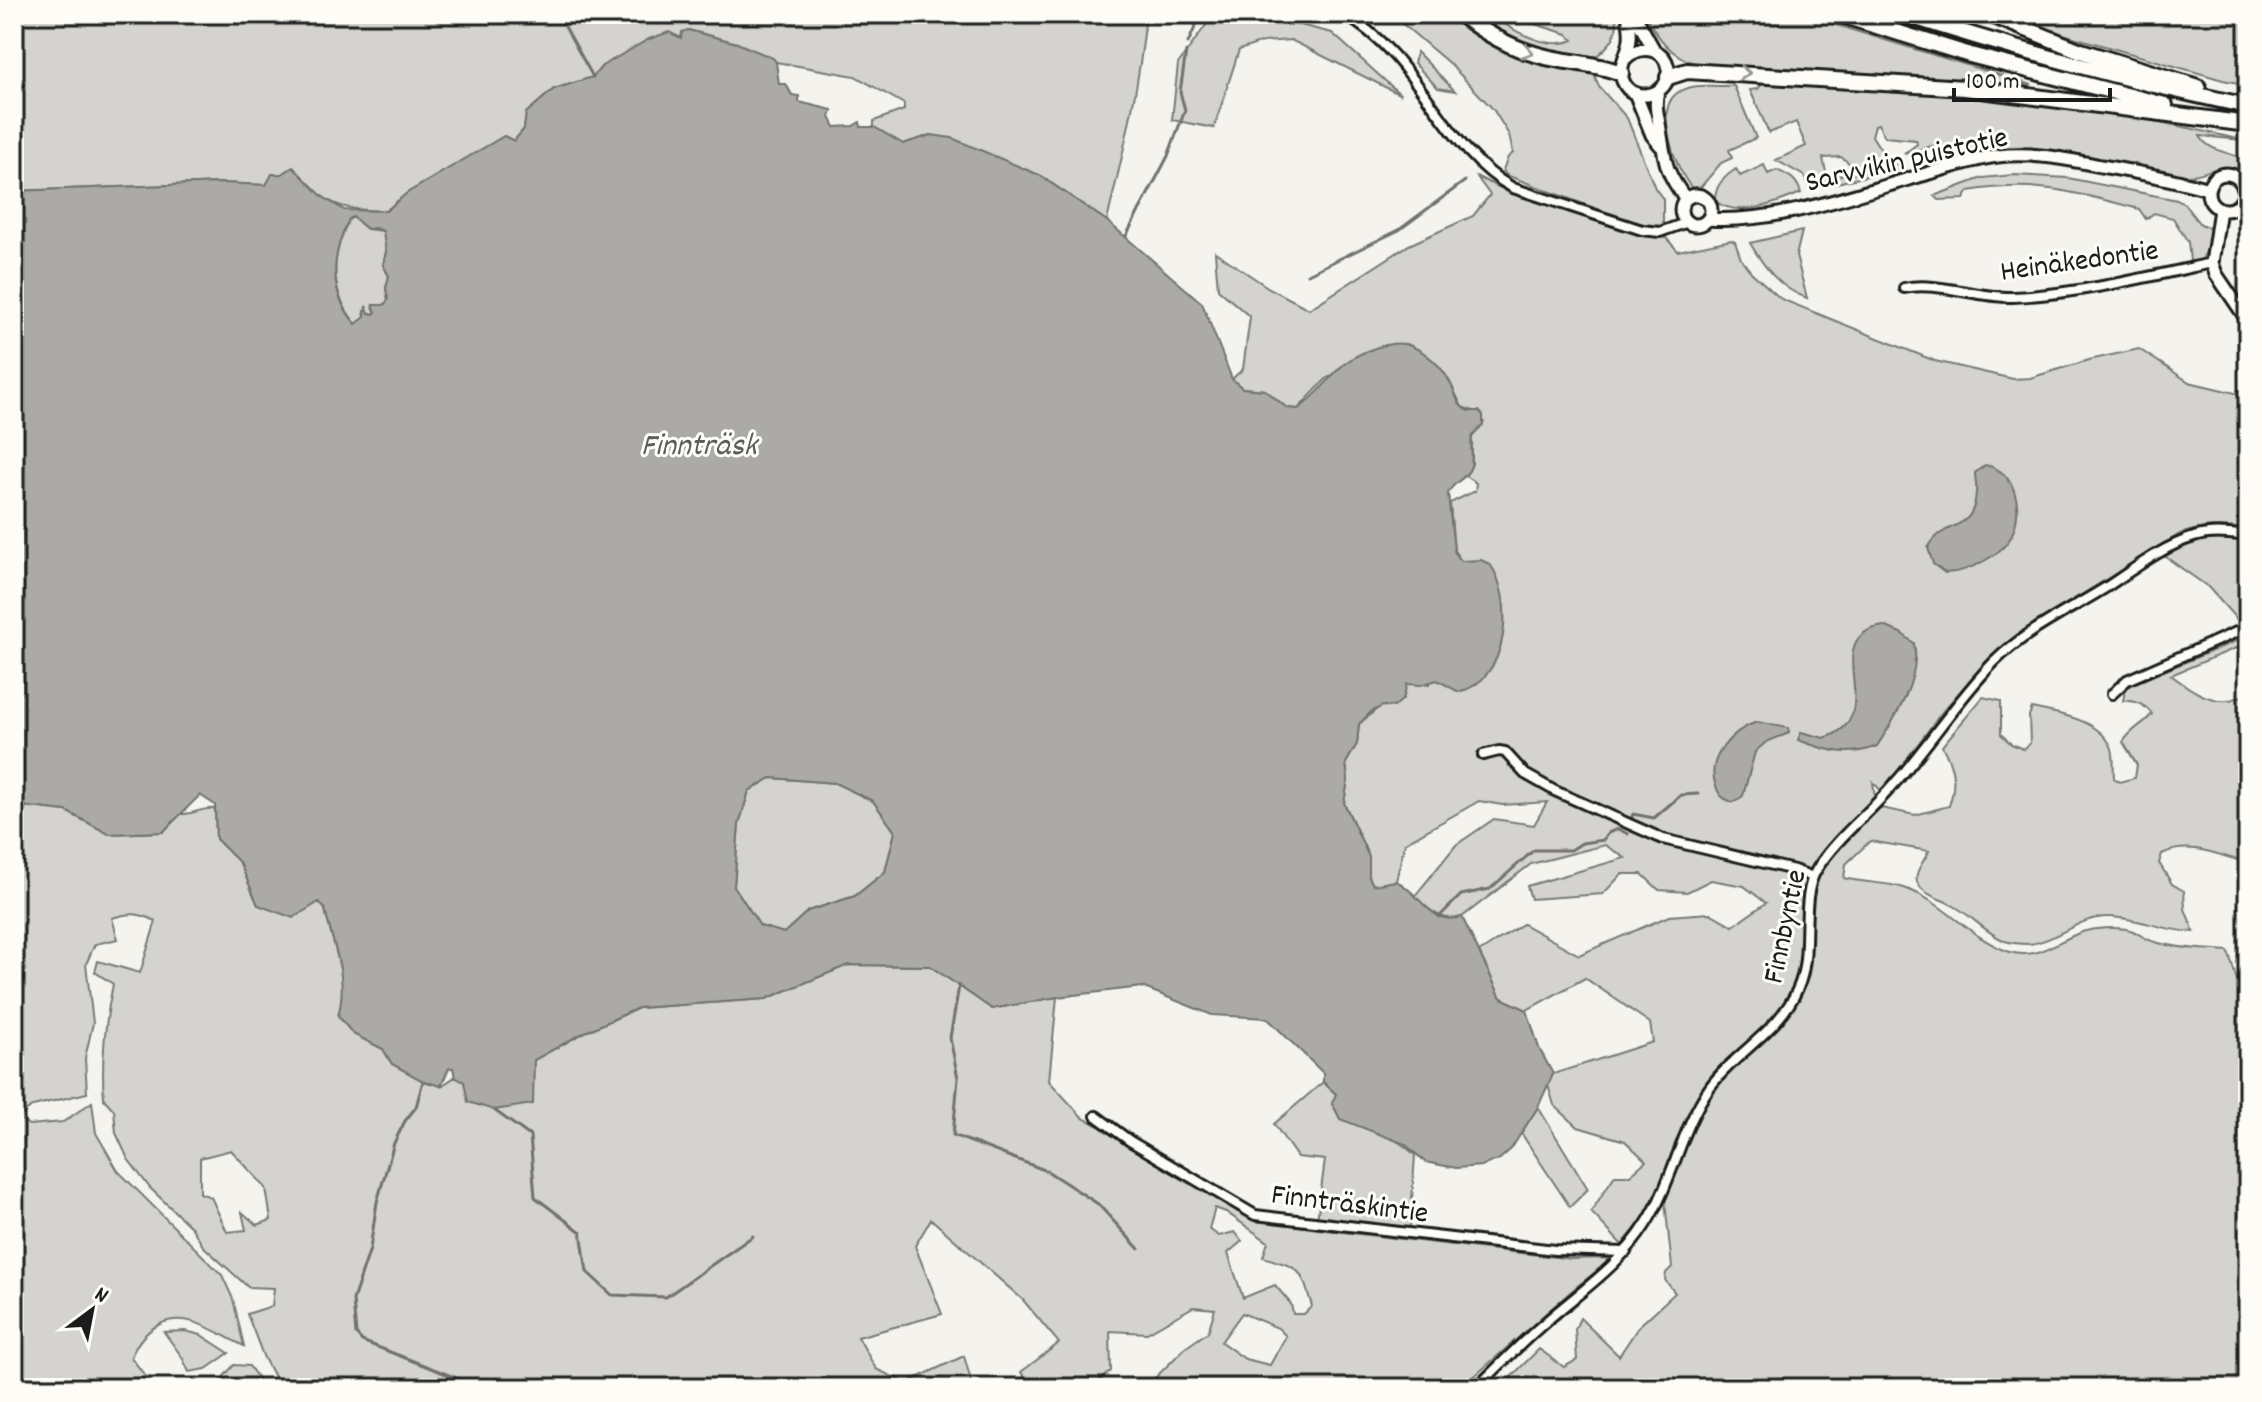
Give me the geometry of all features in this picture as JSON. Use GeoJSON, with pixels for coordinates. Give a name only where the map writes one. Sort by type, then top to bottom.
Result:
{"type":"FeatureCollection","features":[{"type":"Feature","properties":{"kind":"highway"},"geometry":{"type":"LineString","coordinates":[[1460,14],[1496,38],[1545,57],[1623,66]]}},
{"type":"Feature","properties":{"kind":"highway"},"geometry":{"type":"LineString","coordinates":[[1838,14],[1984,59],[2248,124]]}},
{"type":"Feature","properties":{"kind":"highway"},"geometry":{"type":"LineString","coordinates":[[1904,14],[1991,42],[2154,86],[2248,104]]}},
{"type":"Feature","properties":{"kind":"highway"},"geometry":{"type":"LineString","coordinates":[[1989,14],[2081,51],[2248,104]]}},
{"type":"Feature","properties":{"kind":"highway"},"geometry":{"type":"LineString","coordinates":[[1668,77],[1677,72],[1702,71],[1965,88],[2248,124]]}},
{"type":"Feature","properties":{"kind":"main road"},"geometry":{"type":"LineString","coordinates":[[1631,14],[1630,38],[1623,66],[1625,85],[1635,93],[1647,96],[1658,92]]}},
{"type":"Feature","properties":{"kind":"main road"},"geometry":{"type":"LineString","coordinates":[[1631,14],[1654,50],[1666,61],[1668,77],[1658,92],[1656,103],[1660,145]]}},
{"type":"Feature","properties":{"kind":"main road"},"geometry":{"type":"LineString","coordinates":[[1623,66],[1639,49],[1654,50]]}},
{"type":"Feature","properties":{"kind":"main road"},"geometry":{"type":"LineString","coordinates":[[1635,93],[1652,135],[1660,145],[1669,173],[1686,199]]}},
{"type":"Feature","properties":{"kind":"main road","name":"Sarvvikin puistotie"},"geometry":{"type":"LineString","coordinates":[[1708,219],[1761,216],[1951,166],[1995,156],[2021,154],[2052,156],[2143,173],[2208,189]]}},
{"type":"Feature","properties":{"kind":"main road"},"geometry":{"type":"LineString","coordinates":[[2219,175],[2232,175],[2242,183],[2246,197],[2232,209],[2220,209],[2210,202],[2208,189],[2219,175]]}},
{"type":"Feature","properties":{"kind":"main road"},"geometry":{"type":"LineString","coordinates":[[1693,195],[1705,197],[1711,208],[1708,219],[1698,224],[1688,222],[1681,208],[1686,199],[1693,195]]}},
{"type":"Feature","properties":{"kind":"main road"},"geometry":{"type":"LineString","coordinates":[[2220,209],[2212,263],[2216,274],[2248,321]]}},
{"type":"Feature","properties":{"kind":"street"},"geometry":{"type":"LineString","coordinates":[[1343,14],[1401,61],[1471,154],[1495,178],[1513,188],[1642,230],[1660,232],[1688,222]]}},
{"type":"Feature","properties":{"kind":"street","name":"Heinäkedontie"},"geometry":{"type":"LineString","coordinates":[[1904,288],[1918,285],[1976,295],[2012,297],[2082,288],[2212,263]]}},
{"type":"Feature","properties":{"kind":"street","name":"Finnbyntie"},"geometry":{"type":"LineString","coordinates":[[1476,1388],[1543,1324],[1609,1270],[1626,1252],[1664,1192],[1698,1107],[1709,1089],[1774,1025],[1799,987],[1807,956],[1809,894],[1813,877],[1825,858],[1884,796],[1955,706],[1997,659],[2024,638],[2149,558],[2182,541],[2217,533],[2248,536]]}},
{"type":"Feature","properties":{"kind":"street"},"geometry":{"type":"LineString","coordinates":[[2112,694],[2127,680],[2248,627]]}},
{"type":"Feature","properties":{"kind":"street"},"geometry":{"type":"LineString","coordinates":[[1483,755],[1505,752],[1525,774],[1555,791],[1663,839],[1813,877]]}},
{"type":"Feature","properties":{"kind":"street","name":"Finnträskintie"},"geometry":{"type":"LineString","coordinates":[[1096,1116],[1130,1141],[1255,1215],[1555,1250],[1626,1252]]}},
{"type":"Feature","properties":{"kind":"shaded area"},"geometry":{"type":"Polygon","coordinates":[[[14,14],[1146,14],[1135,92],[1107,221],[1039,175],[931,135],[903,144],[874,127],[874,121],[904,110],[904,104],[855,76],[776,62],[737,43],[688,30],[682,39],[602,66],[593,77],[554,89],[526,113],[524,129],[514,141],[504,137],[407,193],[386,211],[355,209],[334,203],[315,190],[293,168],[267,185],[222,183],[14,191],[14,14]]]}},
{"type":"Feature","properties":{"kind":"shaded area"},"geometry":{"type":"Polygon","coordinates":[[[1229,14],[1256,14],[1332,33],[1401,95],[1291,40],[1263,42],[1239,50],[1214,128],[1172,120],[1178,64],[1209,21],[1229,14]]]}},
{"type":"Feature","properties":{"kind":"shaded area"},"geometry":{"type":"Polygon","coordinates":[[[1391,14],[1447,14],[1464,28],[1514,55],[1535,62],[1593,72],[1599,87],[1627,118],[1655,188],[1663,199],[1663,224],[1660,227],[1629,221],[1506,175],[1503,170],[1513,153],[1509,135],[1493,109],[1451,65],[1391,14]]]}},
{"type":"Feature","properties":{"kind":"shaded area"},"geometry":{"type":"Polygon","coordinates":[[[1469,14],[1502,14],[1500,21],[1516,31],[1555,43],[1573,40],[1567,34],[1515,18],[1513,14],[1573,17],[1576,14],[1616,14],[1617,25],[1612,40],[1603,50],[1596,56],[1587,57],[1518,42],[1469,14]]]}},
{"type":"Feature","properties":{"kind":"shaded area"},"geometry":{"type":"Polygon","coordinates":[[[1645,14],[1800,14],[2032,85],[1697,64],[1666,45],[1645,14]]]}},
{"type":"Feature","properties":{"kind":"shaded area"},"geometry":{"type":"Polygon","coordinates":[[[2012,14],[2248,14],[2248,85],[2042,28],[2012,14]]]}},
{"type":"Feature","properties":{"kind":"shaded area"},"geometry":{"type":"Polygon","coordinates":[[[1417,52],[1455,91],[1438,88],[1414,63],[1417,52]]]}},
{"type":"Feature","properties":{"kind":"shaded area"},"geometry":{"type":"Polygon","coordinates":[[[1762,84],[1883,88],[2004,98],[2183,127],[2242,140],[2200,136],[2209,146],[2248,161],[2248,182],[2233,168],[2181,175],[2057,151],[2013,150],[1955,159],[1935,145],[1904,154],[1917,144],[1916,140],[1885,137],[1878,124],[1872,136],[1887,159],[1853,166],[1841,157],[1823,158],[1827,177],[1869,172],[1901,163],[1904,165],[1902,168],[1810,189],[1804,176],[1776,160],[1806,146],[1796,122],[1769,133],[1750,90],[1758,89],[1762,84]]]}},
{"type":"Feature","properties":{"kind":"shaded area"},"geometry":{"type":"Polygon","coordinates":[[[1734,86],[1756,138],[1729,150],[1732,158],[1721,163],[1700,188],[1691,187],[1679,167],[1669,139],[1667,112],[1670,101],[1677,93],[1690,87],[1734,86]]]}},
{"type":"Feature","properties":{"kind":"shaded area"},"geometry":{"type":"Polygon","coordinates":[[[1764,165],[1768,174],[1777,170],[1792,178],[1801,193],[1758,208],[1735,209],[1715,201],[1718,187],[1736,169],[1740,176],[1764,165]]]}},
{"type":"Feature","properties":{"kind":"shaded area"},"geometry":{"type":"Polygon","coordinates":[[[2014,175],[2068,178],[2177,200],[2199,223],[2211,229],[2209,246],[2201,261],[2190,261],[2188,242],[2173,218],[2154,213],[2146,219],[2139,209],[2075,193],[2015,187],[1969,191],[1964,199],[1938,200],[1934,196],[1982,178],[2014,175]]]}},
{"type":"Feature","properties":{"kind":"shaded area"},"geometry":{"type":"Polygon","coordinates":[[[1476,176],[1510,192],[1617,228],[1666,238],[1678,251],[1731,240],[1752,273],[1781,299],[1935,361],[2013,379],[2030,378],[2139,349],[2189,382],[2248,396],[2248,529],[2214,527],[2180,534],[2018,634],[1982,667],[1942,712],[1882,792],[1873,782],[1876,807],[1915,815],[1949,806],[1953,775],[1942,746],[1983,697],[2001,701],[2001,734],[2011,744],[2023,749],[2030,743],[2029,716],[2032,708],[2065,715],[2087,723],[2105,737],[2112,749],[2114,778],[2119,782],[2135,778],[2137,765],[2123,742],[2152,714],[2139,704],[2123,701],[2125,690],[2130,685],[2248,636],[2248,643],[2171,675],[2198,693],[2218,700],[2238,698],[2248,692],[2248,863],[2205,851],[2183,849],[2162,854],[2159,863],[2172,884],[2184,891],[2185,909],[2194,932],[2099,917],[2039,942],[2007,942],[1961,910],[1921,888],[1917,876],[1929,851],[1870,841],[1846,864],[1844,878],[1897,886],[1918,894],[1983,939],[2010,952],[2033,953],[2085,931],[2110,928],[2133,931],[2164,944],[2228,951],[2237,980],[2248,986],[2248,1388],[1500,1388],[1539,1349],[1564,1367],[1577,1360],[1575,1329],[1580,1318],[1619,1356],[1639,1326],[1675,1293],[1665,1280],[1666,1273],[1672,1267],[1664,1193],[1622,1245],[1591,1212],[1615,1175],[1630,1175],[1646,1161],[1625,1141],[1578,1127],[1554,1105],[1548,1085],[1553,1074],[1653,1042],[1650,1023],[1585,978],[1527,1010],[1501,998],[1479,952],[1523,924],[1579,955],[1669,916],[1710,913],[1733,926],[1766,903],[1744,886],[1711,880],[1687,892],[1659,890],[1642,874],[1622,874],[1603,894],[1531,899],[1527,886],[1625,858],[1605,845],[1531,864],[1462,917],[1442,916],[1414,897],[1456,845],[1494,819],[1534,825],[1547,802],[1502,805],[1479,801],[1405,843],[1396,881],[1373,885],[1369,877],[1369,857],[1344,803],[1348,780],[1346,763],[1357,744],[1359,724],[1407,684],[1429,684],[1461,561],[1454,551],[1450,503],[1475,491],[1476,483],[1465,476],[1472,464],[1472,437],[1484,422],[1474,411],[1462,407],[1452,387],[1433,362],[1407,344],[1327,378],[1298,409],[1287,408],[1265,390],[1242,388],[1232,379],[1243,369],[1250,317],[1218,289],[1215,252],[1269,288],[1309,309],[1409,245],[1473,216],[1490,195],[1476,176]]]}},
{"type":"Feature","properties":{"kind":"shaded area"},"geometry":{"type":"Polygon","coordinates":[[[353,217],[367,229],[383,231],[386,252],[383,265],[389,276],[386,288],[388,300],[384,305],[373,306],[374,314],[364,311],[365,317],[356,324],[341,299],[336,273],[339,246],[349,219],[353,217]]]}},
{"type":"Feature","properties":{"kind":"shaded area"},"geometry":{"type":"Polygon","coordinates":[[[1802,231],[1796,256],[1807,298],[1789,289],[1774,276],[1750,243],[1802,231]]]}},
{"type":"Feature","properties":{"kind":"shaded area"},"geometry":{"type":"Polygon","coordinates":[[[2201,540],[2248,541],[2248,620],[2240,623],[2208,587],[2163,555],[2201,540]]]}},
{"type":"Feature","properties":{"kind":"shaded area"},"geometry":{"type":"Polygon","coordinates":[[[771,778],[835,783],[873,801],[895,832],[885,872],[855,896],[808,911],[784,933],[760,926],[734,886],[739,824],[749,791],[771,778]]]}},
{"type":"Feature","properties":{"kind":"shaded area"},"geometry":{"type":"Polygon","coordinates":[[[14,795],[22,806],[66,811],[109,834],[163,832],[180,814],[215,809],[216,839],[240,863],[258,905],[320,902],[325,909],[341,974],[339,1016],[353,1034],[383,1049],[392,1064],[441,1086],[455,1077],[464,1082],[534,1060],[583,1033],[639,1008],[766,999],[848,965],[930,966],[992,1009],[1057,997],[1049,1081],[1083,1118],[1243,1215],[1317,1229],[1572,1259],[1607,1258],[1606,1264],[1461,1388],[1132,1388],[1151,1382],[1185,1348],[1208,1332],[1215,1309],[1193,1307],[1147,1333],[1110,1331],[1111,1371],[1095,1384],[1030,1388],[1021,1372],[1059,1343],[1023,1300],[931,1219],[915,1246],[942,1314],[858,1337],[876,1369],[906,1383],[964,1356],[973,1388],[280,1388],[247,1314],[272,1306],[274,1288],[248,1287],[203,1246],[192,1228],[150,1188],[128,1159],[116,1133],[114,1110],[104,1099],[104,1041],[113,984],[95,972],[98,961],[140,973],[156,921],[129,914],[112,918],[118,939],[95,944],[86,964],[93,1023],[85,1058],[87,1093],[33,1106],[18,1118],[29,1125],[63,1122],[92,1102],[96,1133],[118,1171],[222,1275],[233,1299],[244,1346],[203,1325],[171,1320],[146,1334],[131,1357],[154,1388],[14,1388],[14,795]],[[231,1150],[200,1158],[200,1193],[211,1197],[227,1232],[246,1230],[242,1212],[257,1225],[271,1220],[266,1188],[231,1150]],[[1215,1208],[1209,1229],[1219,1236],[1235,1232],[1242,1241],[1228,1253],[1243,1298],[1275,1285],[1291,1304],[1293,1314],[1304,1314],[1312,1306],[1298,1272],[1286,1264],[1263,1257],[1268,1242],[1226,1212],[1215,1208]],[[1242,1313],[1221,1342],[1245,1359],[1270,1365],[1286,1336],[1278,1328],[1242,1313]]]}},
{"type":"Feature","properties":{"kind":"shaded area"},"geometry":{"type":"Polygon","coordinates":[[[1323,1082],[1336,1094],[1340,1119],[1390,1137],[1415,1155],[1410,1228],[1317,1220],[1325,1160],[1297,1157],[1274,1124],[1323,1082]]]}},
{"type":"Feature","properties":{"kind":"shaded area"},"geometry":{"type":"Polygon","coordinates":[[[1538,1107],[1588,1189],[1570,1207],[1521,1133],[1538,1107]]]}},
{"type":"Feature","properties":{"kind":"shaded area"},"geometry":{"type":"Polygon","coordinates":[[[185,1331],[201,1335],[229,1353],[206,1369],[189,1372],[164,1332],[185,1331]]]}},
{"type":"Feature","properties":{"kind":"shaded area"},"geometry":{"type":"Polygon","coordinates":[[[234,1365],[249,1366],[265,1388],[163,1388],[219,1382],[234,1365]]]}},
{"type":"Feature","properties":{"kind":"water","name":"Finnträsk"},"geometry":{"type":"Polygon","coordinates":[[[688,30],[737,43],[773,58],[779,84],[786,84],[792,95],[799,96],[799,102],[832,110],[830,117],[835,127],[853,126],[860,122],[861,127],[874,127],[903,144],[931,135],[952,138],[1039,175],[1107,221],[1202,303],[1232,379],[1242,388],[1265,390],[1287,408],[1298,409],[1349,361],[1375,348],[1401,343],[1419,350],[1438,365],[1462,407],[1483,415],[1483,425],[1472,437],[1469,470],[1448,493],[1454,551],[1461,561],[1481,560],[1490,564],[1498,579],[1504,617],[1503,637],[1497,656],[1476,685],[1459,692],[1437,680],[1421,685],[1407,684],[1403,699],[1394,707],[1383,706],[1372,711],[1359,724],[1357,744],[1346,763],[1348,780],[1344,803],[1369,857],[1369,877],[1373,885],[1396,881],[1433,913],[1451,919],[1462,917],[1501,998],[1527,1010],[1539,1048],[1553,1074],[1538,1107],[1511,1149],[1500,1159],[1482,1166],[1456,1168],[1425,1162],[1405,1144],[1340,1119],[1332,1103],[1336,1094],[1323,1082],[1323,1073],[1267,1018],[1212,1015],[1142,987],[1057,997],[992,1009],[930,966],[848,965],[766,999],[638,1008],[534,1060],[533,1104],[494,1110],[468,1102],[464,1082],[455,1077],[453,1068],[449,1068],[441,1086],[423,1081],[392,1064],[383,1049],[353,1034],[338,1016],[341,974],[325,909],[319,902],[293,918],[258,905],[240,863],[216,839],[215,805],[200,795],[163,832],[109,834],[66,811],[21,806],[14,795],[14,191],[222,183],[266,185],[272,174],[282,174],[293,167],[323,197],[344,210],[386,211],[407,193],[504,136],[514,141],[524,129],[526,113],[554,89],[593,77],[602,66],[649,39],[669,32],[681,38],[682,32],[688,30]],[[353,217],[343,233],[335,273],[341,300],[356,324],[365,317],[366,306],[369,313],[374,314],[373,305],[384,305],[388,300],[386,288],[389,276],[383,265],[386,252],[383,231],[367,229],[353,217]],[[771,778],[749,791],[739,824],[734,886],[760,926],[784,933],[808,911],[855,896],[885,872],[895,832],[873,801],[835,783],[771,778]]]}},
{"type":"Feature","properties":{"kind":"water"},"geometry":{"type":"Polygon","coordinates":[[[1985,465],[2003,474],[2014,491],[2017,511],[2013,532],[2003,548],[1985,561],[1964,570],[1945,573],[1933,564],[1928,548],[1942,532],[1970,515],[1976,492],[1975,473],[1985,465]]]}},
{"type":"Feature","properties":{"kind":"water"},"geometry":{"type":"Polygon","coordinates":[[[1884,626],[1914,643],[1915,656],[1905,697],[1877,746],[1847,752],[1798,740],[1801,732],[1824,738],[1843,728],[1852,713],[1855,645],[1864,633],[1884,626]]]}},
{"type":"Feature","properties":{"kind":"water"},"geometry":{"type":"Polygon","coordinates":[[[1757,722],[1788,728],[1789,733],[1766,742],[1755,752],[1743,796],[1734,802],[1727,800],[1716,786],[1714,766],[1730,739],[1757,722]]]}},
{"type":"Feature","properties":{"kind":"waterway"},"geometry":{"type":"LineString","coordinates":[[558,14],[593,77]]}},
{"type":"Feature","properties":{"kind":"waterway"},"geometry":{"type":"LineString","coordinates":[[1188,43],[1201,14]]}},
{"type":"Feature","properties":{"kind":"waterway"},"geometry":{"type":"LineString","coordinates":[[1126,236],[1168,156],[1185,110],[1180,92],[1186,52]]}},
{"type":"Feature","properties":{"kind":"waterway"},"geometry":{"type":"LineString","coordinates":[[1308,274],[1399,230],[1465,181]]}},
{"type":"Feature","properties":{"kind":"waterway"},"geometry":{"type":"LineString","coordinates":[[1632,817],[1633,814],[1654,818],[1681,795],[1698,794]]}},
{"type":"Feature","properties":{"kind":"waterway"},"geometry":{"type":"LineString","coordinates":[[1439,917],[1461,895],[1490,889],[1534,850],[1571,850],[1582,843],[1603,840],[1608,833],[1618,829],[1628,834]]}},
{"type":"Feature","properties":{"kind":"waterway"},"geometry":{"type":"LineString","coordinates":[[959,986],[950,1038],[958,1078],[953,1135],[1047,1171],[1098,1204],[1139,1249]]}},
{"type":"Feature","properties":{"kind":"waterway"},"geometry":{"type":"LineString","coordinates":[[423,1081],[416,1107],[394,1143],[377,1202],[370,1249],[353,1300],[356,1334],[362,1341],[482,1388]]}},
{"type":"Feature","properties":{"kind":"waterway"},"geometry":{"type":"LineString","coordinates":[[494,1110],[530,1136],[535,1197],[581,1232],[587,1272],[612,1295],[666,1297],[753,1236]]}}]}
